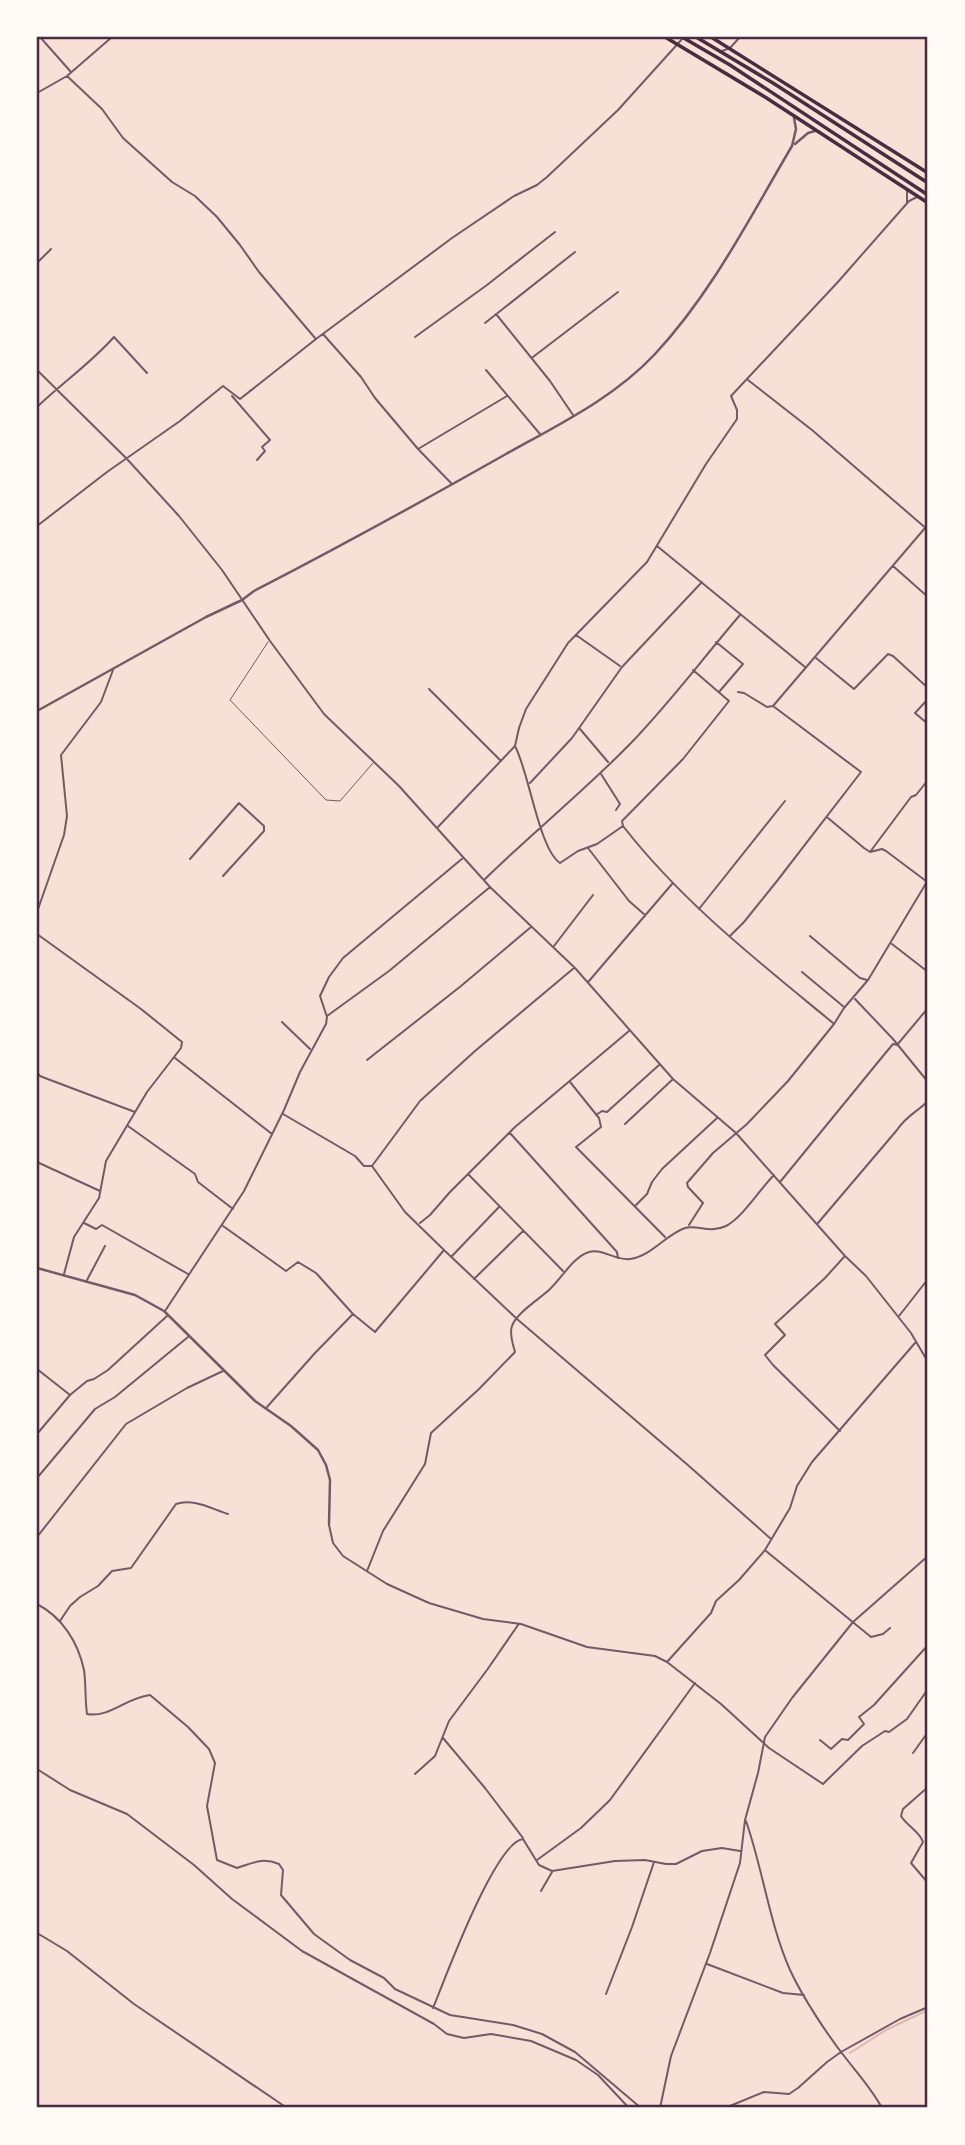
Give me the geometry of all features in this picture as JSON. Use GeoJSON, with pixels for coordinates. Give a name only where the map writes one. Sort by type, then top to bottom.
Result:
{"type":"FeatureCollection","features":[{"type":"Feature","properties":{"kind":"main road"},"geometry":{"type":"LineString","coordinates":[[665,37],[928,203]]}},
{"type":"Feature","properties":{"kind":"main road"},"geometry":{"type":"LineString","coordinates":[[683,37],[928,195]]}},
{"type":"Feature","properties":{"kind":"main road"},"geometry":{"type":"LineString","coordinates":[[696,37],[928,183]]}},
{"type":"Feature","properties":{"kind":"main road"},"geometry":{"type":"LineString","coordinates":[[711,37],[928,173]]}},
{"type":"Feature","properties":{"kind":"street"},"geometry":{"type":"LineString","coordinates":[[40,37],[71,72]]}},
{"type":"Feature","properties":{"kind":"street"},"geometry":{"type":"LineString","coordinates":[[37,93],[66,76],[112,37]]}},
{"type":"Feature","properties":{"kind":"street"},"geometry":{"type":"LineString","coordinates":[[229,392],[240,399],[452,238],[514,196],[537,185],[618,110],[683,37]]}},
{"type":"Feature","properties":{"kind":"street"},"geometry":{"type":"LineString","coordinates":[[721,51],[730,48],[740,37]]}},
{"type":"Feature","properties":{"kind":"street"},"geometry":{"type":"LineString","coordinates":[[66,76],[102,109],[123,138],[172,182],[195,196],[217,217],[316,339]]}},
{"type":"Feature","properties":{"kind":"street"},"geometry":{"type":"LineString","coordinates":[[37,711],[540,435],[624,383],[656,353],[707,290],[792,146],[796,129],[794,116]]}},
{"type":"Feature","properties":{"kind":"street"},"geometry":{"type":"LineString","coordinates":[[792,146],[806,134],[816,131]]}},
{"type":"Feature","properties":{"kind":"street"},"geometry":{"type":"LineString","coordinates":[[906,189],[907,204]]}},
{"type":"Feature","properties":{"kind":"street"},"geometry":{"type":"LineString","coordinates":[[436,829],[515,747],[526,709],[568,643],[647,562],[706,464],[737,419],[737,410],[731,396],[907,204],[918,197]]}},
{"type":"Feature","properties":{"kind":"street"},"geometry":{"type":"LineString","coordinates":[[415,337],[555,232]]}},
{"type":"Feature","properties":{"kind":"street"},"geometry":{"type":"LineString","coordinates":[[37,264],[51,249]]}},
{"type":"Feature","properties":{"kind":"street"},"geometry":{"type":"LineString","coordinates":[[485,323],[575,252]]}},
{"type":"Feature","properties":{"kind":"street"},"geometry":{"type":"LineString","coordinates":[[532,358],[618,292]]}},
{"type":"Feature","properties":{"kind":"street"},"geometry":{"type":"LineString","coordinates":[[496,314],[566,402],[573,416]]}},
{"type":"Feature","properties":{"kind":"street"},"geometry":{"type":"LineString","coordinates":[[323,334],[418,449],[452,484]]}},
{"type":"Feature","properties":{"kind":"street"},"geometry":{"type":"LineString","coordinates":[[37,407],[95,358],[114,337],[147,373]]}},
{"type":"Feature","properties":{"kind":"street"},"geometry":{"type":"LineString","coordinates":[[37,370],[127,459],[206,550],[324,714],[399,786],[490,887],[589,982],[673,1079],[736,1133],[866,1276],[911,1333],[928,1362]]}},
{"type":"Feature","properties":{"kind":"street"},"geometry":{"type":"LineString","coordinates":[[486,370],[540,435]]}},
{"type":"Feature","properties":{"kind":"street"},"geometry":{"type":"LineString","coordinates":[[738,692],[767,707],[773,706],[927,529],[832,447],[747,379]]}},
{"type":"Feature","properties":{"kind":"street"},"geometry":{"type":"LineString","coordinates":[[37,527],[223,386],[270,440],[262,447],[265,451],[257,460]]}},
{"type":"Feature","properties":{"kind":"street"},"geometry":{"type":"LineString","coordinates":[[418,449],[507,396]]}},
{"type":"Feature","properties":{"kind":"street"},"geometry":{"type":"LineString","coordinates":[[656,545],[806,668]]}},
{"type":"Feature","properties":{"kind":"street"},"geometry":{"type":"LineString","coordinates":[[893,566],[928,597]]}},
{"type":"Feature","properties":{"kind":"street"},"geometry":{"type":"LineString","coordinates":[[528,783],[536,778],[580,728],[622,667],[702,582]]}},
{"type":"Feature","properties":{"kind":"street"},"geometry":{"type":"LineString","coordinates":[[484,880],[527,837],[631,744],[740,615]]}},
{"type":"Feature","properties":{"kind":"street"},"geometry":{"type":"LineString","coordinates":[[576,634],[622,667]]}},
{"type":"Feature","properties":{"kind":"street"},"geometry":{"type":"LineString","coordinates":[[716,642],[743,664],[719,693]]}},
{"type":"Feature","properties":{"kind":"street"},"geometry":{"type":"LineString","coordinates":[[815,657],[854,689],[888,654],[928,688]]}},
{"type":"Feature","properties":{"kind":"street"},"geometry":{"type":"LineString","coordinates":[[37,912],[66,825],[61,755],[101,702],[113,670]]}},
{"type":"Feature","properties":{"kind":"street"},"geometry":{"type":"LineString","coordinates":[[693,670],[729,701],[683,759],[622,821],[622,826],[698,910],[834,1024]]}},
{"type":"Feature","properties":{"kind":"street"},"geometry":{"type":"LineString","coordinates":[[429,689],[502,761]]}},
{"type":"Feature","properties":{"kind":"street"},"geometry":{"type":"LineString","coordinates":[[928,699],[915,713],[928,724]]}},
{"type":"Feature","properties":{"kind":"street"},"geometry":{"type":"LineString","coordinates":[[730,936],[744,922],[861,772],[773,706]]}},
{"type":"Feature","properties":{"kind":"street"},"geometry":{"type":"LineString","coordinates":[[580,728],[610,764]]}},
{"type":"Feature","properties":{"kind":"street"},"geometry":{"type":"LineString","coordinates":[[515,747],[551,854],[561,863],[622,826]]}},
{"type":"Feature","properties":{"kind":"street"},"geometry":{"type":"LineString","coordinates":[[601,773],[620,804],[617,810]]}},
{"type":"Feature","properties":{"kind":"street"},"geometry":{"type":"LineString","coordinates":[[870,852],[911,797],[928,780]]}},
{"type":"Feature","properties":{"kind":"street"},"geometry":{"type":"LineString","coordinates":[[698,910],[785,801]]}},
{"type":"Feature","properties":{"kind":"street"},"geometry":{"type":"LineString","coordinates":[[190,859],[239,803],[264,826],[264,831],[223,876]]}},
{"type":"Feature","properties":{"kind":"street"},"geometry":{"type":"LineString","coordinates":[[827,817],[870,852]]}},
{"type":"Feature","properties":{"kind":"street"},"geometry":{"type":"LineString","coordinates":[[588,848],[629,901],[646,916]]}},
{"type":"Feature","properties":{"kind":"street"},"geometry":{"type":"LineString","coordinates":[[688,1226],[703,1203],[688,1187],[687,1182],[713,1153],[788,1081],[834,1024],[868,980],[928,881],[882,849],[870,852]]}},
{"type":"Feature","properties":{"kind":"street"},"geometry":{"type":"LineString","coordinates":[[37,1434],[70,1395],[87,1381],[108,1370],[166,1313],[233,1209],[324,1027],[327,1017],[320,996],[329,977],[343,958],[463,858]]}},
{"type":"Feature","properties":{"kind":"street"},"geometry":{"type":"LineString","coordinates":[[589,982],[673,883]]}},
{"type":"Feature","properties":{"kind":"street"},"geometry":{"type":"LineString","coordinates":[[327,1017],[490,887]]}},
{"type":"Feature","properties":{"kind":"street"},"geometry":{"type":"LineString","coordinates":[[553,947],[593,895]]}},
{"type":"Feature","properties":{"kind":"street"},"geometry":{"type":"LineString","coordinates":[[367,1060],[532,926]]}},
{"type":"Feature","properties":{"kind":"street"},"geometry":{"type":"LineString","coordinates":[[37,934],[181,1040],[181,1048],[147,1091],[105,1165],[97,1203],[74,1237],[64,1274]]}},
{"type":"Feature","properties":{"kind":"street"},"geometry":{"type":"LineString","coordinates":[[810,936],[860,978],[868,980]]}},
{"type":"Feature","properties":{"kind":"street"},"geometry":{"type":"LineString","coordinates":[[891,944],[928,972]]}},
{"type":"Feature","properties":{"kind":"street"},"geometry":{"type":"LineString","coordinates":[[372,1166],[419,1101],[575,968]]}},
{"type":"Feature","properties":{"kind":"street"},"geometry":{"type":"LineString","coordinates":[[802,972],[844,1008]]}},
{"type":"Feature","properties":{"kind":"street"},"geometry":{"type":"LineString","coordinates":[[854,998],[928,1082]]}},
{"type":"Feature","properties":{"kind":"street"},"geometry":{"type":"LineString","coordinates":[[779,1183],[893,1044],[897,1045],[928,1008]]}},
{"type":"Feature","properties":{"kind":"street"},"geometry":{"type":"LineString","coordinates":[[282,1022],[311,1050]]}},
{"type":"Feature","properties":{"kind":"street"},"geometry":{"type":"LineString","coordinates":[[418,1225],[509,1132],[630,1030]]}},
{"type":"Feature","properties":{"kind":"street"},"geometry":{"type":"LineString","coordinates":[[174,1058],[272,1134]]}},
{"type":"Feature","properties":{"kind":"street"},"geometry":{"type":"LineString","coordinates":[[596,1115],[602,1111],[607,1112],[659,1064]]}},
{"type":"Feature","properties":{"kind":"street"},"geometry":{"type":"LineString","coordinates":[[37,1072],[40,1076],[135,1112]]}},
{"type":"Feature","properties":{"kind":"street"},"geometry":{"type":"LineString","coordinates":[[625,1124],[673,1079]]}},
{"type":"Feature","properties":{"kind":"street"},"geometry":{"type":"LineString","coordinates":[[569,1081],[596,1115],[601,1128],[576,1147],[665,1237]]}},
{"type":"Feature","properties":{"kind":"street"},"geometry":{"type":"LineString","coordinates":[[817,1224],[906,1117],[928,1101]]}},
{"type":"Feature","properties":{"kind":"street"},"geometry":{"type":"LineString","coordinates":[[282,1114],[355,1156],[363,1166],[372,1166]]}},
{"type":"Feature","properties":{"kind":"street"},"geometry":{"type":"LineString","coordinates":[[635,1207],[647,1194],[662,1169],[718,1117]]}},
{"type":"Feature","properties":{"kind":"street"},"geometry":{"type":"LineString","coordinates":[[127,1126],[195,1174],[198,1182],[233,1209]]}},
{"type":"Feature","properties":{"kind":"street"},"geometry":{"type":"LineString","coordinates":[[509,1132],[617,1252],[618,1258]]}},
{"type":"Feature","properties":{"kind":"street"},"geometry":{"type":"LineString","coordinates":[[37,1162],[101,1191]]}},
{"type":"Feature","properties":{"kind":"street"},"geometry":{"type":"LineString","coordinates":[[372,1166],[397,1201],[444,1251],[517,1319],[771,1539]]}},
{"type":"Feature","properties":{"kind":"street"},"geometry":{"type":"LineString","coordinates":[[468,1174],[564,1272]]}},
{"type":"Feature","properties":{"kind":"street"},"geometry":{"type":"LineString","coordinates":[[367,1572],[383,1531],[425,1464],[431,1433],[479,1390],[515,1352],[512,1326],[564,1272],[590,1252],[596,1251],[618,1258],[636,1258],[662,1244],[665,1237],[688,1226],[712,1230],[726,1226],[774,1175]]}},
{"type":"Feature","properties":{"kind":"street"},"geometry":{"type":"LineString","coordinates":[[452,1258],[500,1206]]}},
{"type":"Feature","properties":{"kind":"street"},"geometry":{"type":"LineString","coordinates":[[84,1223],[96,1229],[102,1225],[189,1274]]}},
{"type":"Feature","properties":{"kind":"street"},"geometry":{"type":"LineString","coordinates":[[222,1226],[286,1271],[298,1262],[316,1273],[353,1314],[375,1332],[444,1251]]}},
{"type":"Feature","properties":{"kind":"street"},"geometry":{"type":"LineString","coordinates":[[474,1279],[523,1230]]}},
{"type":"Feature","properties":{"kind":"street"},"geometry":{"type":"LineString","coordinates":[[87,1280],[105,1246]]}},
{"type":"Feature","properties":{"kind":"street"},"geometry":{"type":"LineString","coordinates":[[840,1431],[765,1355],[785,1335],[775,1324],[845,1256]]}},
{"type":"Feature","properties":{"kind":"street"},"geometry":{"type":"LineString","coordinates":[[37,1268],[143,1297],[166,1313],[255,1401],[304,1436],[323,1458],[331,1487],[329,1524],[336,1547],[343,1556],[405,1593],[446,1609],[483,1619],[518,1624],[587,1647],[654,1656],[667,1662],[695,1683],[764,1743],[823,1784],[862,1746],[885,1731],[890,1732],[907,1719],[928,1689]]}},
{"type":"Feature","properties":{"kind":"street"},"geometry":{"type":"LineString","coordinates":[[899,1317],[928,1279]]}},
{"type":"Feature","properties":{"kind":"street"},"geometry":{"type":"LineString","coordinates":[[266,1408],[314,1353],[353,1314]]}},
{"type":"Feature","properties":{"kind":"street"},"geometry":{"type":"LineString","coordinates":[[37,1478],[95,1409],[115,1397],[189,1336]]}},
{"type":"Feature","properties":{"kind":"street"},"geometry":{"type":"LineString","coordinates":[[667,1662],[711,1613],[716,1601],[765,1550],[790,1508],[797,1486],[813,1462],[915,1342]]}},
{"type":"Feature","properties":{"kind":"street"},"geometry":{"type":"LineString","coordinates":[[37,1368],[70,1395]]}},
{"type":"Feature","properties":{"kind":"street"},"geometry":{"type":"LineString","coordinates":[[37,1537],[126,1424],[187,1388],[225,1370]]}},
{"type":"Feature","properties":{"kind":"street"},"geometry":{"type":"LineString","coordinates":[[59,1622],[80,1597],[97,1586],[112,1571],[131,1568],[176,1504],[184,1501],[228,1514]]}},
{"type":"Feature","properties":{"kind":"street"},"geometry":{"type":"LineString","coordinates":[[765,1550],[872,1637],[883,1634],[890,1628]]}},
{"type":"Feature","properties":{"kind":"street"},"geometry":{"type":"LineString","coordinates":[[660,2108],[671,2056],[737,1874],[745,1820],[765,1737],[792,1698],[853,1622],[928,1556]]}},
{"type":"Feature","properties":{"kind":"street"},"geometry":{"type":"LineString","coordinates":[[37,1604],[67,1629],[76,1645],[84,1671],[87,1714],[103,1716],[138,1696],[150,1695],[209,1749],[215,1763],[206,1806],[218,1860],[237,1868],[257,1860],[279,1864],[283,1870],[281,1895],[314,1934],[350,1960],[384,1979],[395,1989],[450,2015],[513,2025],[542,2034],[575,2052],[641,2108]]}},
{"type":"Feature","properties":{"kind":"street"},"geometry":{"type":"LineString","coordinates":[[415,1774],[435,1756],[449,1721],[518,1624]]}},
{"type":"Feature","properties":{"kind":"street"},"geometry":{"type":"LineString","coordinates":[[820,1740],[831,1749],[842,1740],[848,1740],[855,1735],[864,1724],[859,1717],[874,1705],[928,1645]]}},
{"type":"Feature","properties":{"kind":"street"},"geometry":{"type":"LineString","coordinates":[[537,1861],[581,1828],[610,1800],[695,1683]]}},
{"type":"Feature","properties":{"kind":"street"},"geometry":{"type":"LineString","coordinates":[[914,1753],[928,1732]]}},
{"type":"Feature","properties":{"kind":"street"},"geometry":{"type":"LineString","coordinates":[[443,1738],[485,1787],[543,1868],[552,1871],[608,1861],[676,1864],[702,1851],[722,1848],[741,1851]]}},
{"type":"Feature","properties":{"kind":"street"},"geometry":{"type":"LineString","coordinates":[[37,1769],[70,1790],[127,1814],[194,1865],[232,1899],[302,1951],[434,2024],[447,2034],[464,2038],[491,2034],[531,2041],[576,2060],[598,2075],[629,2108]]}},
{"type":"Feature","properties":{"kind":"street"},"geometry":{"type":"LineString","coordinates":[[928,1787],[903,1809],[901,1816],[906,1824],[922,1837],[923,1842],[911,1863],[928,1883]]}},
{"type":"Feature","properties":{"kind":"street"},"geometry":{"type":"LineString","coordinates":[[745,1820],[759,1859],[772,1923],[791,1971],[841,2052],[882,2108]]}},
{"type":"Feature","properties":{"kind":"street"},"geometry":{"type":"LineString","coordinates":[[433,2008],[482,1892],[514,1842],[523,1839]]}},
{"type":"Feature","properties":{"kind":"street"},"geometry":{"type":"LineString","coordinates":[[606,1994],[628,1940],[654,1861]]}},
{"type":"Feature","properties":{"kind":"street"},"geometry":{"type":"LineString","coordinates":[[541,1891],[552,1871]]}},
{"type":"Feature","properties":{"kind":"street"},"geometry":{"type":"LineString","coordinates":[[37,1933],[67,1951],[134,2004],[287,2108]]}},
{"type":"Feature","properties":{"kind":"street"},"geometry":{"type":"LineString","coordinates":[[706,1964],[783,1993],[805,1995]]}},
{"type":"Feature","properties":{"kind":"street"},"geometry":{"type":"LineString","coordinates":[[725,2108],[764,2092],[789,2094],[841,2052],[900,2019],[928,2007]]}},
{"type":"Feature","properties":{"kind":"lane"},"geometry":{"type":"LineString","coordinates":[[270,640],[230,699],[326,800],[340,801],[374,762]]}},
{"type":"Feature","properties":{"kind":"waterway"},"geometry":{"type":"LineString","coordinates":[[850,2053],[886,2030],[928,2010]]}}]}
